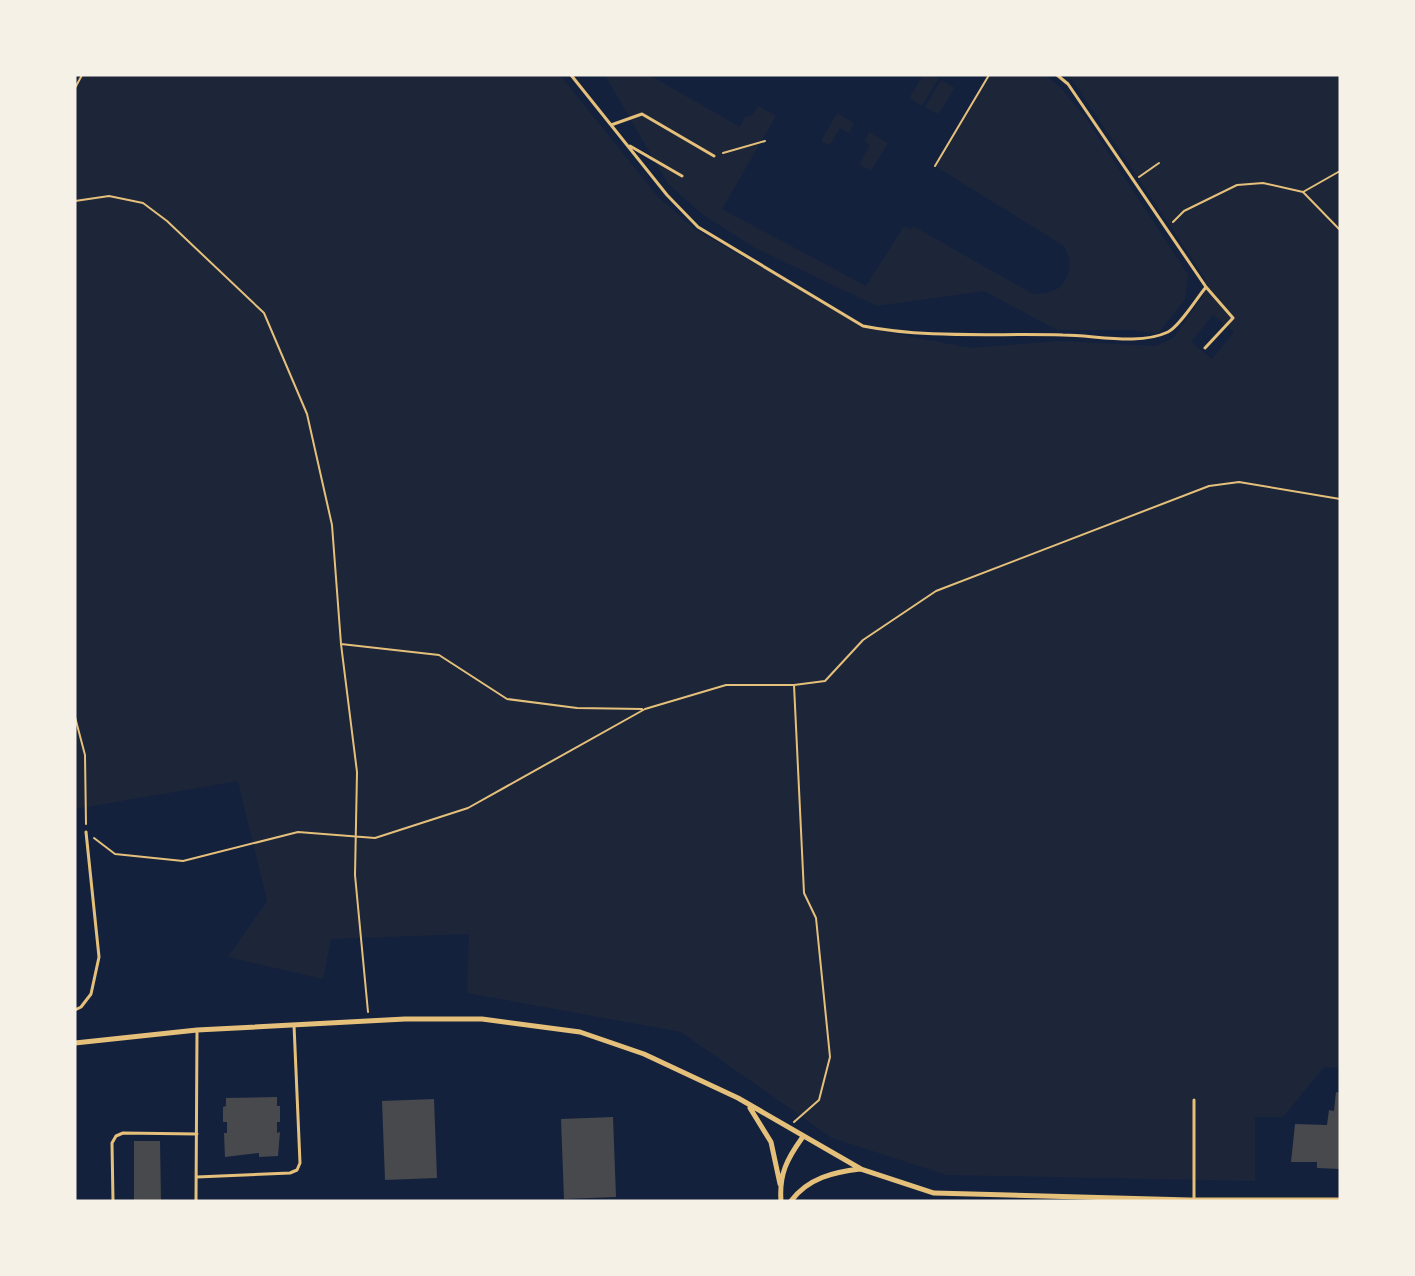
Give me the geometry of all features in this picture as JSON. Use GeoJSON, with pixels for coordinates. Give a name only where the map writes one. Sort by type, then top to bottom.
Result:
{"type":"FeatureCollection","features":[{"type":"Feature","properties":{"kind":"street"},"geometry":{"type":"LineString","coordinates":[[75,1043],[197,1030],[369,1021],[482,1019],[580,1032],[644,1054],[748,1104],[802,1138],[861,1169],[934,1193],[1192,1200],[1340,1200]]}},
{"type":"Feature","properties":{"kind":"street"},"geometry":{"type":"LineString","coordinates":[[748,1104],[771,1142],[780,1184],[781,1201]]}},
{"type":"Feature","properties":{"kind":"street"},"geometry":{"type":"LineString","coordinates":[[780,1184],[783,1167],[802,1138]]}},
{"type":"Feature","properties":{"kind":"street"},"geometry":{"type":"LineString","coordinates":[[791,1201],[815,1180],[838,1171],[861,1169]]}},
{"type":"Feature","properties":{"kind":"lane"},"geometry":{"type":"LineString","coordinates":[[571,75],[667,195],[698,227],[863,326],[884,330],[1000,335],[1142,337],[1171,331],[1206,287]]}},
{"type":"Feature","properties":{"kind":"lane"},"geometry":{"type":"LineString","coordinates":[[1058,75],[1068,84],[1206,287],[1233,318],[1205,348]]}},
{"type":"Feature","properties":{"kind":"lane"},"geometry":{"type":"LineString","coordinates":[[611,125],[642,114],[714,156]]}},
{"type":"Feature","properties":{"kind":"lane"},"geometry":{"type":"LineString","coordinates":[[628,146],[682,176]]}},
{"type":"Feature","properties":{"kind":"lane"},"geometry":{"type":"LineString","coordinates":[[75,1010],[81,1007],[91,994],[99,957],[86,832]]}},
{"type":"Feature","properties":{"kind":"lane"},"geometry":{"type":"LineString","coordinates":[[197,1177],[290,1173],[297,1170],[300,1163],[294,1025]]}},
{"type":"Feature","properties":{"kind":"lane"},"geometry":{"type":"LineString","coordinates":[[196,1201],[197,1030]]}},
{"type":"Feature","properties":{"kind":"lane"},"geometry":{"type":"LineString","coordinates":[[1192,1200],[1194,1100]]}},
{"type":"Feature","properties":{"kind":"lane"},"geometry":{"type":"LineString","coordinates":[[113,1201],[112,1143],[116,1136],[123,1133],[197,1134]]}},
{"type":"Feature","properties":{"kind":"path"},"geometry":{"type":"LineString","coordinates":[[75,88],[82,75]]}},
{"type":"Feature","properties":{"kind":"path"},"geometry":{"type":"LineString","coordinates":[[935,166],[989,75]]}},
{"type":"Feature","properties":{"kind":"path"},"geometry":{"type":"LineString","coordinates":[[714,156],[765,141]]}},
{"type":"Feature","properties":{"kind":"path"},"geometry":{"type":"LineString","coordinates":[[1134,180],[1159,163]]}},
{"type":"Feature","properties":{"kind":"path"},"geometry":{"type":"LineString","coordinates":[[1303,192],[1340,171]]}},
{"type":"Feature","properties":{"kind":"path"},"geometry":{"type":"LineString","coordinates":[[1167,228],[1184,211],[1237,185],[1263,183],[1303,192],[1340,230]]}},
{"type":"Feature","properties":{"kind":"path"},"geometry":{"type":"LineString","coordinates":[[75,201],[109,196],[143,203],[167,221],[264,313],[307,414],[332,525],[340,644],[357,772],[355,875],[369,1021]]}},
{"type":"Feature","properties":{"kind":"path"},"geometry":{"type":"LineString","coordinates":[[75,717],[85,755],[86,832],[115,854],[183,861],[298,832],[375,838],[468,808],[645,709],[726,685],[794,685],[825,681],[863,640],[936,591],[1209,486],[1239,482],[1340,499]]}},
{"type":"Feature","properties":{"kind":"path"},"geometry":{"type":"LineString","coordinates":[[340,644],[439,655],[507,699],[577,708],[645,709]]}},
{"type":"Feature","properties":{"kind":"path"},"geometry":{"type":"LineString","coordinates":[[786,1128],[819,1100],[830,1057],[816,918],[804,893],[794,685]]}},
{"type":"Feature","properties":{"kind":"shaded area"},"geometry":{"type":"Polygon","coordinates":[[[75,75],[560,75],[659,198],[696,230],[870,329],[971,348],[1060,341],[1156,346],[1173,338],[1203,296],[1205,278],[1073,81],[1066,75],[1340,75],[1340,1068],[1324,1067],[1283,1117],[1255,1117],[1255,1181],[947,1175],[832,1138],[681,1032],[467,993],[469,934],[331,939],[323,979],[228,957],[267,901],[238,781],[75,809],[75,75]],[[1213,315],[1191,342],[1212,359],[1234,332],[1213,315]]]}},
{"type":"Feature","properties":{"kind":"shaded area"},"geometry":{"type":"Polygon","coordinates":[[[605,75],[649,75],[740,127],[745,117],[752,116],[758,106],[776,116],[722,209],[866,286],[904,226],[911,230],[913,226],[1031,293],[1041,294],[1058,288],[1068,274],[1068,256],[1064,246],[935,166],[988,75],[1045,75],[1061,88],[1085,117],[1188,275],[1185,299],[1158,334],[1132,330],[1057,330],[984,291],[877,306],[755,248],[702,214],[668,184],[605,75]]]}},
{"type":"Feature","properties":{"kind":"shaded area"},"geometry":{"type":"Polygon","coordinates":[[[923,75],[939,78],[922,106],[909,98],[923,75]]]}},
{"type":"Feature","properties":{"kind":"shaded area"},"geometry":{"type":"Polygon","coordinates":[[[941,80],[955,88],[938,115],[925,107],[941,80]]]}},
{"type":"Feature","properties":{"kind":"shaded area"},"geometry":{"type":"Polygon","coordinates":[[[837,113],[854,123],[849,133],[840,128],[830,145],[821,141],[837,113]]]}},
{"type":"Feature","properties":{"kind":"shaded area"},"geometry":{"type":"Polygon","coordinates":[[[869,132],[888,143],[871,171],[859,164],[870,145],[864,141],[869,132]]]}},
{"type":"Feature","properties":{"kind":"building"},"geometry":{"type":"Polygon","coordinates":[[[1336,1092],[1340,1093],[1340,1169],[1317,1168],[1317,1162],[1291,1162],[1295,1124],[1327,1125],[1329,1110],[1334,1111],[1336,1092]]]}},
{"type":"Feature","properties":{"kind":"building"},"geometry":{"type":"Polygon","coordinates":[[[277,1097],[277,1106],[280,1106],[280,1122],[277,1122],[277,1133],[280,1132],[278,1156],[259,1157],[259,1153],[225,1157],[224,1133],[227,1133],[227,1122],[223,1122],[223,1107],[226,1106],[226,1098],[277,1097]]]}},
{"type":"Feature","properties":{"kind":"building"},"geometry":{"type":"Polygon","coordinates":[[[434,1099],[437,1178],[385,1180],[382,1101],[434,1099]]]}},
{"type":"Feature","properties":{"kind":"building"},"geometry":{"type":"Polygon","coordinates":[[[613,1117],[616,1197],[564,1199],[561,1119],[613,1117]]]}},
{"type":"Feature","properties":{"kind":"building"},"geometry":{"type":"Polygon","coordinates":[[[134,1141],[160,1141],[161,1201],[134,1201],[134,1141]]]}}]}
